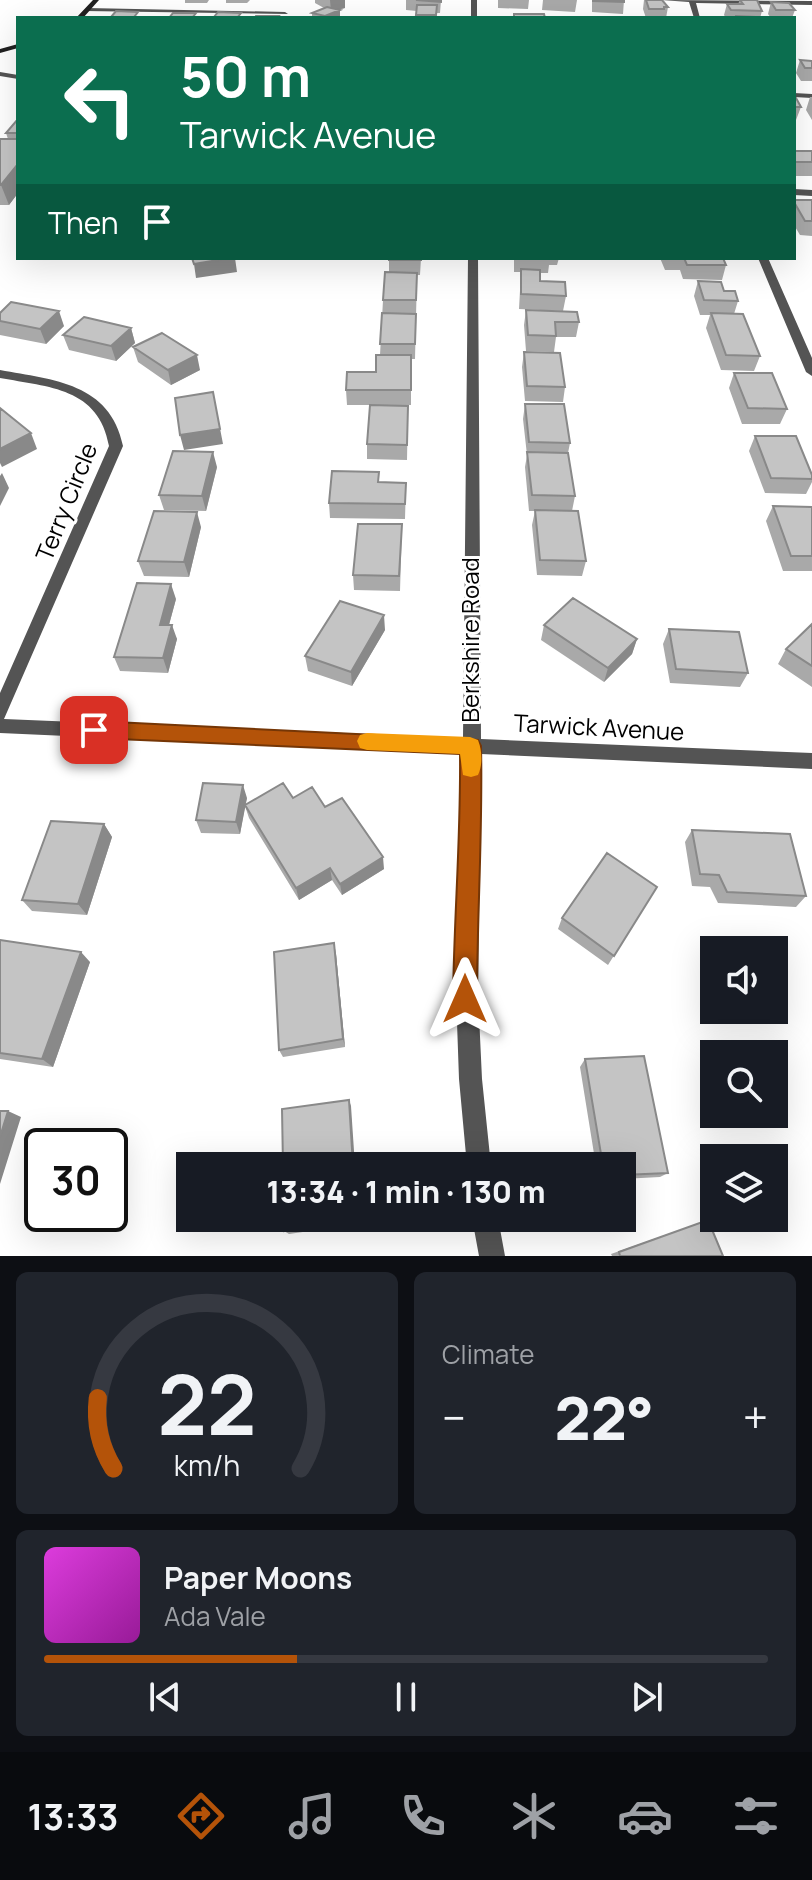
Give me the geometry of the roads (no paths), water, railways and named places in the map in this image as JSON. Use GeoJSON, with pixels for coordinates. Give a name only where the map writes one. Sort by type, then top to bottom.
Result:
{"type":"FeatureCollection","features":[{"type":"Feature","properties":{"kind":"main road"},"geometry":{"type":"LineString","coordinates":[[81,16],[96,0]]}},
{"type":"Feature","properties":{"kind":"street"},"geometry":{"type":"LineString","coordinates":[[664,0],[812,3]]}},
{"type":"Feature","properties":{"kind":"street"},"geometry":{"type":"LineString","coordinates":[[87,10],[285,14]]}},
{"type":"Feature","properties":{"kind":"street","name":"Berkshire Road"},"geometry":{"type":"LineString","coordinates":[[473,260],[472,821],[465,904],[465,999],[469,1087],[477,1152]]}},
{"type":"Feature","properties":{"kind":"street"},"geometry":{"type":"LineString","coordinates":[[764,260],[812,372]]}},
{"type":"Feature","properties":{"kind":"street","name":"Terry Circle"},"geometry":{"type":"LineString","coordinates":[[0,374],[80,393],[99,405],[109,418],[116,446],[0,713]]}},
{"type":"Feature","properties":{"kind":"street","name":"Tarwick Avenue"},"geometry":{"type":"LineString","coordinates":[[0,726],[812,761]]}},
{"type":"Feature","properties":{"kind":"street"},"geometry":{"type":"LineString","coordinates":[[488,1232],[492,1256]]}}]}
